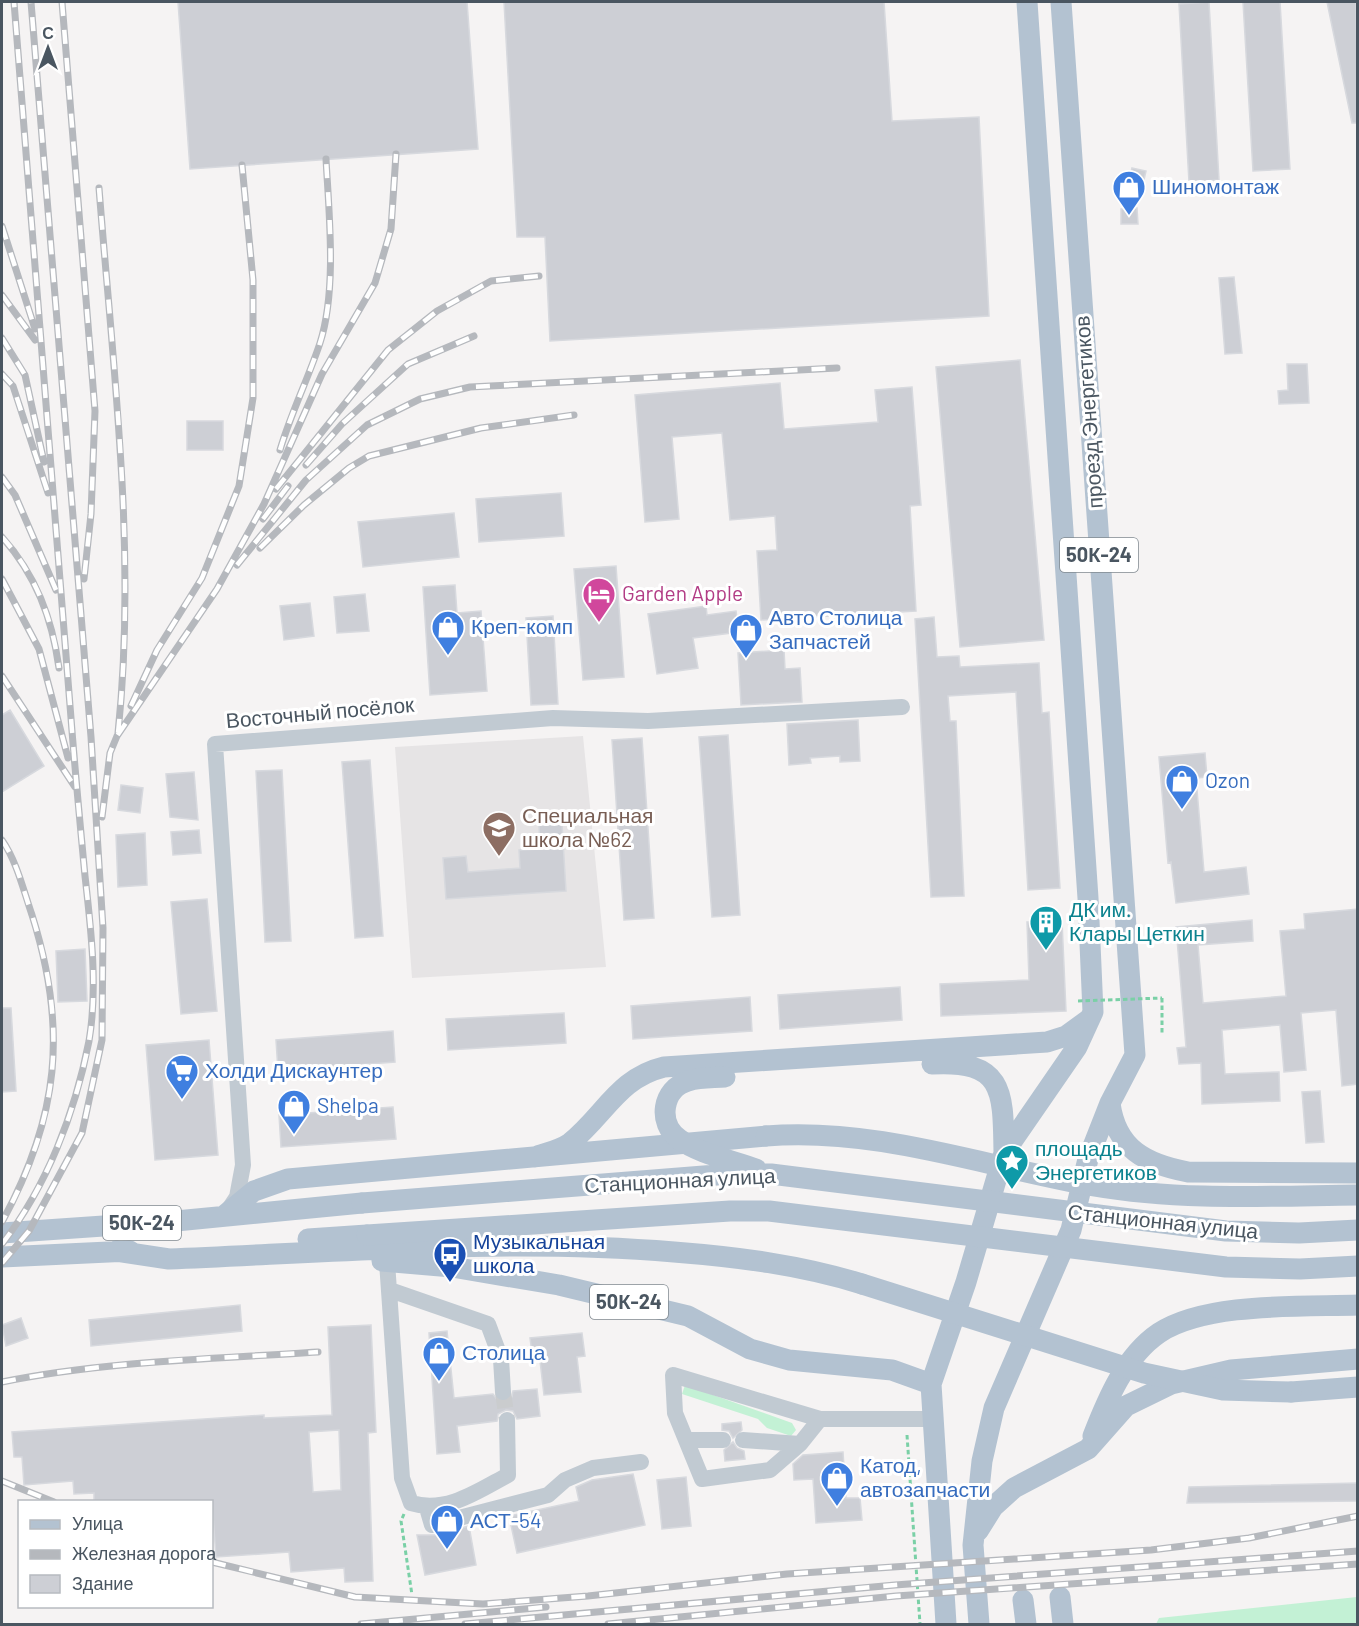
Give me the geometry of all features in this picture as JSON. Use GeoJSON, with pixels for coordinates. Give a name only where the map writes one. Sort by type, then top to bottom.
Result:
{"type":"FeatureCollection","features":[{"type":"Feature","properties":{"kind":"main road","name":"проезд Энергетиков"},"geometry":{"type":"LineString","coordinates":[[1004,1154],[1077,1047],[1084,1009],[1088,898],[1027,2]]}},
{"type":"Feature","properties":{"kind":"main road","name":"проезд Энергетиков"},"geometry":{"type":"LineString","coordinates":[[1061,2],[1135,1055],[1110,1103]]}},
{"type":"Feature","properties":{"kind":"main road"},"geometry":{"type":"LineString","coordinates":[[535,1157],[568,1145],[593,1122],[631,1080],[645,1072],[664,1067],[1047,1042],[1066,1036],[1084,1009]]}},
{"type":"Feature","properties":{"kind":"main road"},"geometry":{"type":"LineString","coordinates":[[771,1174],[679,1139],[668,1129],[664,1115],[666,1101],[674,1088],[686,1081],[725,1077],[957,1063],[976,1066],[988,1074],[996,1085],[1003,1118],[1004,1154]]}},
{"type":"Feature","properties":{"kind":"main road"},"geometry":{"type":"LineString","coordinates":[[1110,1103],[1118,1130],[1132,1149],[1149,1162],[1166,1168],[1188,1172],[1358,1173]]}},
{"type":"Feature","properties":{"kind":"main road","name":"50К-24"},"geometry":{"type":"LineString","coordinates":[[975,1536],[982,1461],[994,1408],[1071,1230],[1088,1159],[1110,1103]]}},
{"type":"Feature","properties":{"kind":"main road"},"geometry":{"type":"LineString","coordinates":[[226,1214],[254,1191],[288,1179],[766,1136],[821,1134],[856,1137],[1128,1191],[1207,1197],[1358,1195]]}},
{"type":"Feature","properties":{"kind":"main road","name":"50К-24"},"geometry":{"type":"LineString","coordinates":[[116,1251],[169,1260],[316,1252],[387,1262],[452,1267],[559,1285],[688,1316],[750,1349],[779,1357],[892,1370],[931,1384],[1004,1154]]}},
{"type":"Feature","properties":{"kind":"main road","name":"Станционная улица"},"geometry":{"type":"LineString","coordinates":[[2,1233],[729,1174],[771,1174],[1226,1231],[1290,1233],[1358,1230]]}},
{"type":"Feature","properties":{"kind":"main road","name":"Станционная улица"},"geometry":{"type":"LineString","coordinates":[[2,1257],[730,1211],[769,1211],[1226,1268],[1290,1269],[1358,1266]]}},
{"type":"Feature","properties":{"kind":"main road"},"geometry":{"type":"LineString","coordinates":[[113,1225],[116,1251]]}},
{"type":"Feature","properties":{"kind":"main road"},"geometry":{"type":"LineString","coordinates":[[316,1252],[526,1245],[625,1248],[795,1266],[862,1284],[1144,1372],[1223,1390],[1291,1392],[1358,1387]]}},
{"type":"Feature","properties":{"kind":"main road"},"geometry":{"type":"LineString","coordinates":[[1088,1449],[1109,1394],[1136,1355],[1159,1333],[1185,1322],[1234,1310],[1358,1305]]}},
{"type":"Feature","properties":{"kind":"main road"},"geometry":{"type":"LineString","coordinates":[[979,1624],[975,1536],[993,1507],[1014,1488],[1088,1449],[1126,1406],[1171,1384],[1232,1370],[1358,1359]]}},
{"type":"Feature","properties":{"kind":"main road"},"geometry":{"type":"LineString","coordinates":[[931,1384],[946,1624]]}},
{"type":"Feature","properties":{"kind":"main road"},"geometry":{"type":"LineString","coordinates":[[1060,1597],[1063,1624]]}},
{"type":"Feature","properties":{"kind":"main road"},"geometry":{"type":"LineString","coordinates":[[1023,1600],[1026,1624]]}},
{"type":"Feature","properties":{"kind":"street","name":"Восточный посёлок"},"geometry":{"type":"LineString","coordinates":[[226,1214],[237,1197],[243,1165],[215,744],[553,718],[648,721],[902,707]]}},
{"type":"Feature","properties":{"kind":"street"},"geometry":{"type":"LineString","coordinates":[[387,1262],[402,1478],[411,1503],[427,1508],[462,1500],[508,1474],[507,1420]]}},
{"type":"Feature","properties":{"kind":"street"},"geometry":{"type":"LineString","coordinates":[[390,1290],[489,1324],[501,1359],[503,1392]]}},
{"type":"Feature","properties":{"kind":"street"},"geometry":{"type":"LineString","coordinates":[[820,1419],[800,1444],[770,1470],[702,1479],[675,1413],[673,1374],[820,1419],[933,1419]]}},
{"type":"Feature","properties":{"kind":"street"},"geometry":{"type":"LineString","coordinates":[[686,1440],[723,1440]]}},
{"type":"Feature","properties":{"kind":"street"},"geometry":{"type":"LineString","coordinates":[[743,1440],[800,1444]]}},
{"type":"Feature","properties":{"kind":"street"},"geometry":{"type":"LineString","coordinates":[[427,1508],[432,1525],[548,1495],[565,1480],[593,1468],[641,1462]]}},
{"type":"Feature","properties":{"kind":"path"},"geometry":{"type":"LineString","coordinates":[[1084,1009],[1162,998],[1162,1034]]}},
{"type":"Feature","properties":{"kind":"path"},"geometry":{"type":"LineString","coordinates":[[906,1419],[920,1624]]}},
{"type":"Feature","properties":{"kind":"path"},"geometry":{"type":"LineString","coordinates":[[411,1503],[401,1521],[412,1595]]}},
{"type":"Feature","properties":{"kind":"shaded area","name":"Специальная школа №62"},"geometry":{"type":"Polygon","coordinates":[[[583,736],[606,967],[412,978],[395,747],[583,736]]]}},
{"type":"Feature","properties":{"kind":"green space"},"geometry":{"type":"Polygon","coordinates":[[[685,1385],[792,1423],[796,1430],[791,1436],[767,1428],[758,1419],[682,1394],[685,1385]]]}},
{"type":"Feature","properties":{"kind":"green space"},"geometry":{"type":"Polygon","coordinates":[[[1357,1597],[1357,1624],[1156,1624],[1159,1618],[1357,1597]]]}},
{"type":"Feature","properties":{"kind":"building"},"geometry":{"type":"Polygon","coordinates":[[[178,2],[467,2],[478,149],[190,169],[178,2]]]}},
{"type":"Feature","properties":{"kind":"building"},"geometry":{"type":"Polygon","coordinates":[[[504,2],[884,2],[892,121],[979,117],[989,316],[550,341],[545,237],[517,237],[504,2]]]}},
{"type":"Feature","properties":{"kind":"building"},"geometry":{"type":"Polygon","coordinates":[[[1209,2],[1219,180],[1189,182],[1179,4],[1209,2]]]}},
{"type":"Feature","properties":{"kind":"building"},"geometry":{"type":"Polygon","coordinates":[[[1243,2],[1280,2],[1290,169],[1253,171],[1243,2]]]}},
{"type":"Feature","properties":{"kind":"building"},"geometry":{"type":"Polygon","coordinates":[[[1327,2],[1356,2],[1358,123],[1352,123],[1327,2]]]}},
{"type":"Feature","properties":{"kind":"building"},"geometry":{"type":"Polygon","coordinates":[[[1132,168],[1146,171],[1143,184],[1129,181],[1132,168]]]}},
{"type":"Feature","properties":{"kind":"building","name":"Шиномонтаж"},"geometry":{"type":"Polygon","coordinates":[[[1137,208],[1138,224],[1121,224],[1121,209],[1137,208]]]}},
{"type":"Feature","properties":{"kind":"building"},"geometry":{"type":"Polygon","coordinates":[[[1234,277],[1242,353],[1225,354],[1219,278],[1234,277]]]}},
{"type":"Feature","properties":{"kind":"building"},"geometry":{"type":"Polygon","coordinates":[[[1020,360],[1044,640],[960,647],[936,367],[1020,360]]]}},
{"type":"Feature","properties":{"kind":"building"},"geometry":{"type":"Polygon","coordinates":[[[1287,364],[1307,364],[1309,403],[1279,404],[1278,391],[1288,390],[1287,364]]]}},
{"type":"Feature","properties":{"kind":"building"},"geometry":{"type":"Polygon","coordinates":[[[780,383],[784,429],[878,422],[875,390],[912,387],[921,505],[910,506],[916,611],[761,620],[757,551],[777,550],[775,516],[730,520],[722,433],[672,437],[679,519],[645,522],[635,395],[780,383]]]}},
{"type":"Feature","properties":{"kind":"building"},"geometry":{"type":"Polygon","coordinates":[[[187,421],[223,421],[223,450],[187,450],[187,421]]]}},
{"type":"Feature","properties":{"kind":"building"},"geometry":{"type":"Polygon","coordinates":[[[561,493],[564,536],[479,542],[476,499],[561,493]]]}},
{"type":"Feature","properties":{"kind":"building"},"geometry":{"type":"Polygon","coordinates":[[[454,513],[459,557],[363,567],[358,522],[454,513]]]}},
{"type":"Feature","properties":{"kind":"building","name":"Garden Apple"},"geometry":{"type":"Polygon","coordinates":[[[616,566],[624,677],[583,680],[574,569],[616,566]]]}},
{"type":"Feature","properties":{"kind":"building"},"geometry":{"type":"Polygon","coordinates":[[[455,585],[457,613],[481,611],[487,691],[430,695],[423,587],[455,585]]]}},
{"type":"Feature","properties":{"kind":"building"},"geometry":{"type":"Polygon","coordinates":[[[365,594],[369,631],[337,633],[334,597],[365,594]]]}},
{"type":"Feature","properties":{"kind":"building"},"geometry":{"type":"Polygon","coordinates":[[[310,603],[314,636],[284,640],[280,606],[310,603]]]}},
{"type":"Feature","properties":{"kind":"building"},"geometry":{"type":"Polygon","coordinates":[[[706,606],[707,615],[736,611],[739,632],[693,638],[698,668],[657,674],[648,614],[706,606]]]}},
{"type":"Feature","properties":{"kind":"building"},"geometry":{"type":"Polygon","coordinates":[[[553,616],[558,704],[531,705],[526,618],[553,616]]]}},
{"type":"Feature","properties":{"kind":"building"},"geometry":{"type":"Polygon","coordinates":[[[934,617],[937,657],[959,656],[960,667],[1039,663],[1042,713],[1049,712],[1060,888],[1028,890],[1016,692],[948,696],[950,721],[956,721],[964,896],[931,897],[915,619],[934,617]]]}},
{"type":"Feature","properties":{"kind":"building"},"geometry":{"type":"Polygon","coordinates":[[[784,650],[785,669],[800,668],[802,702],[741,705],[738,653],[784,650]]]}},
{"type":"Feature","properties":{"kind":"building"},"geometry":{"type":"Polygon","coordinates":[[[10,710],[44,766],[2,792],[2,715],[10,710]]]}},
{"type":"Feature","properties":{"kind":"building"},"geometry":{"type":"Polygon","coordinates":[[[858,720],[860,761],[840,762],[840,756],[810,758],[811,763],[789,765],[787,724],[858,720]]]}},
{"type":"Feature","properties":{"kind":"building"},"geometry":{"type":"Polygon","coordinates":[[[728,735],[740,915],[712,917],[699,737],[728,735]]]}},
{"type":"Feature","properties":{"kind":"building"},"geometry":{"type":"Polygon","coordinates":[[[642,738],[654,918],[624,920],[612,740],[642,738]]]}},
{"type":"Feature","properties":{"kind":"building"},"geometry":{"type":"Polygon","coordinates":[[[1205,753],[1207,777],[1196,778],[1204,872],[1246,867],[1249,894],[1176,903],[1171,862],[1168,863],[1159,757],[1205,753]]]}},
{"type":"Feature","properties":{"kind":"building"},"geometry":{"type":"Polygon","coordinates":[[[370,760],[383,936],[355,938],[342,762],[370,760]]]}},
{"type":"Feature","properties":{"kind":"building"},"geometry":{"type":"Polygon","coordinates":[[[282,770],[291,941],[265,942],[256,771],[282,770]]]}},
{"type":"Feature","properties":{"kind":"building"},"geometry":{"type":"Polygon","coordinates":[[[194,772],[198,820],[170,817],[166,774],[194,772]]]}},
{"type":"Feature","properties":{"kind":"building"},"geometry":{"type":"Polygon","coordinates":[[[121,785],[143,788],[140,813],[118,810],[121,785]]]}},
{"type":"Feature","properties":{"kind":"building"},"geometry":{"type":"Polygon","coordinates":[[[562,824],[566,891],[446,899],[443,858],[466,856],[468,872],[520,868],[519,850],[540,849],[539,825],[562,824]]]}},
{"type":"Feature","properties":{"kind":"building"},"geometry":{"type":"Polygon","coordinates":[[[199,830],[201,853],[173,855],[171,832],[199,830]]]}},
{"type":"Feature","properties":{"kind":"building"},"geometry":{"type":"Polygon","coordinates":[[[145,833],[147,885],[118,887],[116,835],[145,833]]]}},
{"type":"Feature","properties":{"kind":"building"},"geometry":{"type":"Polygon","coordinates":[[[207,899],[217,1011],[181,1014],[171,902],[207,899]]]}},
{"type":"Feature","properties":{"kind":"building"},"geometry":{"type":"Polygon","coordinates":[[[1358,909],[1358,1084],[1342,1086],[1336,1010],[1301,1013],[1306,1070],[1284,1072],[1280,1025],[1222,1030],[1225,1074],[1279,1072],[1280,1101],[1202,1104],[1201,1063],[1179,1064],[1177,1048],[1186,1047],[1176,927],[1252,920],[1253,941],[1198,945],[1203,1003],[1286,996],[1280,931],[1305,929],[1304,914],[1358,909]]]}},
{"type":"Feature","properties":{"kind":"building","name":"ДК им. Клары Цеткин"},"geometry":{"type":"Polygon","coordinates":[[[1062,921],[1066,1011],[941,1016],[940,984],[1029,980],[1027,922],[1062,921]]]}},
{"type":"Feature","properties":{"kind":"building"},"geometry":{"type":"Polygon","coordinates":[[[85,949],[87,1001],[58,1002],[56,951],[85,949]]]}},
{"type":"Feature","properties":{"kind":"building"},"geometry":{"type":"Polygon","coordinates":[[[900,987],[902,1020],[780,1029],[778,995],[900,987]]]}},
{"type":"Feature","properties":{"kind":"building"},"geometry":{"type":"Polygon","coordinates":[[[750,997],[752,1031],[633,1039],[631,1006],[750,997]]]}},
{"type":"Feature","properties":{"kind":"building"},"geometry":{"type":"Polygon","coordinates":[[[2,1008],[11,1008],[16,1091],[2,1092],[2,1008]]]}},
{"type":"Feature","properties":{"kind":"building"},"geometry":{"type":"Polygon","coordinates":[[[564,1013],[566,1043],[448,1050],[446,1019],[564,1013]]]}},
{"type":"Feature","properties":{"kind":"building"},"geometry":{"type":"Polygon","coordinates":[[[393,1031],[395,1062],[278,1071],[276,1040],[393,1031]]]}},
{"type":"Feature","properties":{"kind":"building","name":"Холди Дискаунтер"},"geometry":{"type":"Polygon","coordinates":[[[209,1040],[218,1155],[155,1160],[146,1045],[209,1040]]]}},
{"type":"Feature","properties":{"kind":"building"},"geometry":{"type":"Polygon","coordinates":[[[1320,1091],[1324,1142],[1306,1143],[1302,1092],[1320,1091]]]}},
{"type":"Feature","properties":{"kind":"building"},"geometry":{"type":"Polygon","coordinates":[[[393,1107],[396,1139],[281,1147],[279,1115],[393,1107]]]}},
{"type":"Feature","properties":{"kind":"building"},"geometry":{"type":"Polygon","coordinates":[[[240,1305],[242,1331],[91,1346],[89,1320],[240,1305]]]}},
{"type":"Feature","properties":{"kind":"building"},"geometry":{"type":"Polygon","coordinates":[[[21,1318],[28,1338],[6,1346],[2,1325],[21,1318]]]}},
{"type":"Feature","properties":{"kind":"building"},"geometry":{"type":"Polygon","coordinates":[[[371,1325],[376,1432],[368,1433],[373,1581],[345,1582],[344,1568],[291,1572],[289,1552],[216,1557],[213,1500],[94,1500],[94,1493],[74,1494],[73,1481],[24,1485],[22,1457],[14,1457],[12,1432],[264,1415],[264,1418],[332,1415],[328,1327],[371,1325]],[[339,1430],[309,1432],[313,1492],[341,1490],[339,1430]]]}},
{"type":"Feature","properties":{"kind":"building"},"geometry":{"type":"Polygon","coordinates":[[[447,1331],[454,1398],[493,1394],[498,1401],[504,1402],[512,1397],[513,1391],[537,1389],[540,1416],[517,1419],[513,1411],[506,1410],[498,1414],[497,1421],[457,1426],[460,1452],[437,1454],[429,1333],[447,1331]]]}},
{"type":"Feature","properties":{"kind":"building"},"geometry":{"type":"Polygon","coordinates":[[[582,1333],[585,1356],[577,1357],[581,1392],[544,1395],[540,1361],[533,1361],[530,1338],[582,1333]]]}},
{"type":"Feature","properties":{"kind":"building"},"geometry":{"type":"Polygon","coordinates":[[[741,1422],[742,1430],[733,1438],[729,1431],[722,1430],[722,1424],[741,1422]]]}},
{"type":"Feature","properties":{"kind":"building"},"geometry":{"type":"Polygon","coordinates":[[[733,1442],[737,1448],[744,1451],[745,1459],[725,1461],[724,1450],[733,1442]]]}},
{"type":"Feature","properties":{"kind":"building"},"geometry":{"type":"Polygon","coordinates":[[[843,1452],[846,1498],[860,1498],[862,1520],[816,1523],[813,1479],[794,1480],[793,1464],[803,1455],[843,1452]]]}},
{"type":"Feature","properties":{"kind":"building"},"geometry":{"type":"Polygon","coordinates":[[[633,1474],[645,1525],[517,1553],[509,1516],[579,1501],[576,1487],[592,1480],[633,1474]]]}},
{"type":"Feature","properties":{"kind":"building"},"geometry":{"type":"Polygon","coordinates":[[[686,1477],[691,1526],[662,1529],[657,1480],[686,1477]]]}},
{"type":"Feature","properties":{"kind":"building"},"geometry":{"type":"Polygon","coordinates":[[[1358,1483],[1358,1501],[1187,1503],[1189,1487],[1358,1483]]]}},
{"type":"Feature","properties":{"kind":"building","name":"АСТ-54"},"geometry":{"type":"Polygon","coordinates":[[[469,1526],[476,1565],[425,1575],[417,1535],[435,1535],[469,1526]]]}},
{"type":"Feature","properties":{"kind":"tunnel"},"geometry":{"type":"LineString","coordinates":[[503,1392],[507,1420]]}},
{"type":"Feature","properties":{"kind":"railway"},"geometry":{"type":"LineString","coordinates":[[2,1244],[33,1198],[67,1122],[89,1041],[93,1000],[91,938],[74,758],[14,2]]}},
{"type":"Feature","properties":{"kind":"railway"},"geometry":{"type":"LineString","coordinates":[[2,1263],[29,1231],[82,1133],[102,1040],[103,928],[91,737],[31,2]]}},
{"type":"Feature","properties":{"kind":"railway"},"geometry":{"type":"LineString","coordinates":[[62,2],[95,411],[91,514],[84,579]]}},
{"type":"Feature","properties":{"kind":"railway"},"geometry":{"type":"LineString","coordinates":[[102,817],[110,753],[117,736],[217,589],[264,504],[322,374],[375,283],[391,229],[396,154]]}},
{"type":"Feature","properties":{"kind":"railway"},"geometry":{"type":"LineString","coordinates":[[280,450],[320,343],[329,300],[330,227],[326,159]]}},
{"type":"Feature","properties":{"kind":"railway"},"geometry":{"type":"LineString","coordinates":[[131,706],[157,650],[202,578],[239,486],[253,398],[253,280],[242,165]]}},
{"type":"Feature","properties":{"kind":"railway"},"geometry":{"type":"LineString","coordinates":[[99,188],[121,460],[124,529],[125,597],[118,733]]}},
{"type":"Feature","properties":{"kind":"railway"},"geometry":{"type":"LineString","coordinates":[[2,226],[35,329]]}},
{"type":"Feature","properties":{"kind":"railway"},"geometry":{"type":"LineString","coordinates":[[276,489],[388,350],[437,311],[491,281],[539,276]]}},
{"type":"Feature","properties":{"kind":"railway"},"geometry":{"type":"LineString","coordinates":[[2,295],[35,340]]}},
{"type":"Feature","properties":{"kind":"railway"},"geometry":{"type":"LineString","coordinates":[[306,465],[342,424],[408,364],[474,336]]}},
{"type":"Feature","properties":{"kind":"railway"},"geometry":{"type":"LineString","coordinates":[[2,338],[25,375],[44,462]]}},
{"type":"Feature","properties":{"kind":"railway"},"geometry":{"type":"LineString","coordinates":[[237,565],[306,480],[367,425],[420,399],[470,387],[837,368]]}},
{"type":"Feature","properties":{"kind":"railway"},"geometry":{"type":"LineString","coordinates":[[2,374],[13,386],[48,493]]}},
{"type":"Feature","properties":{"kind":"railway"},"geometry":{"type":"LineString","coordinates":[[260,548],[304,505],[349,468],[369,456],[481,428],[574,415]]}},
{"type":"Feature","properties":{"kind":"railway"},"geometry":{"type":"LineString","coordinates":[[2,477],[15,495],[56,590]]}},
{"type":"Feature","properties":{"kind":"railway"},"geometry":{"type":"LineString","coordinates":[[263,519],[288,486]]}},
{"type":"Feature","properties":{"kind":"railway"},"geometry":{"type":"LineString","coordinates":[[2,537],[24,566],[41,598],[52,632],[59,668]]}},
{"type":"Feature","properties":{"kind":"railway"},"geometry":{"type":"LineString","coordinates":[[2,579],[39,649],[68,758]]}},
{"type":"Feature","properties":{"kind":"railway"},"geometry":{"type":"LineString","coordinates":[[2,676],[75,787]]}},
{"type":"Feature","properties":{"kind":"railway"},"geometry":{"type":"LineString","coordinates":[[2,840],[19,876],[43,957],[51,996],[53,1035],[52,1072],[46,1109],[36,1146],[2,1222]]}},
{"type":"Feature","properties":{"kind":"railway"},"geometry":{"type":"LineString","coordinates":[[2,1382],[120,1365],[318,1352]]}},
{"type":"Feature","properties":{"kind":"railway"},"geometry":{"type":"LineString","coordinates":[[2,1481],[49,1500]]}},
{"type":"Feature","properties":{"kind":"railway"},"geometry":{"type":"LineString","coordinates":[[213,1562],[355,1597],[483,1604],[588,1596],[787,1574],[1151,1550],[1249,1538],[1358,1516]]}},
{"type":"Feature","properties":{"kind":"railway"},"geometry":{"type":"LineString","coordinates":[[465,1624],[895,1585],[1358,1551]]}},
{"type":"Feature","properties":{"kind":"railway"},"geometry":{"type":"LineString","coordinates":[[608,1624],[896,1596],[1358,1564]]}},
{"type":"Feature","properties":{"kind":"railway"},"geometry":{"type":"LineString","coordinates":[[361,1624],[546,1607]]}},
{"type":"Feature","properties":{"kind":"place","name":"Шиномонтаж"},"geometry":{"type":"Point","coordinates":[1129,216]}},
{"type":"Feature","properties":{"kind":"place","name":"Garden Apple"},"geometry":{"type":"Point","coordinates":[599,623]}},
{"type":"Feature","properties":{"kind":"place","name":"Креп-комп"},"geometry":{"type":"Point","coordinates":[448,656]}},
{"type":"Feature","properties":{"kind":"place","name":"Авто Столица Запчастей"},"geometry":{"type":"Point","coordinates":[746,659]}},
{"type":"Feature","properties":{"kind":"place","name":"Ozon"},"geometry":{"type":"Point","coordinates":[1182,810]}},
{"type":"Feature","properties":{"kind":"place","name":"Специальная школа №62"},"geometry":{"type":"Point","coordinates":[499,857]}},
{"type":"Feature","properties":{"kind":"place","name":"ДК им. Клары Цеткин"},"geometry":{"type":"Point","coordinates":[1046,951]}},
{"type":"Feature","properties":{"kind":"place","name":"Холди Дискаунтер"},"geometry":{"type":"Point","coordinates":[182,1100]}},
{"type":"Feature","properties":{"kind":"place","name":"Shelpa"},"geometry":{"type":"Point","coordinates":[294,1135]}},
{"type":"Feature","properties":{"kind":"place","name":"площадь Энергетиков"},"geometry":{"type":"Point","coordinates":[1012,1190]}},
{"type":"Feature","properties":{"kind":"place","name":"Музыкальная школа"},"geometry":{"type":"Point","coordinates":[450,1283]}},
{"type":"Feature","properties":{"kind":"place","name":"Столица"},"geometry":{"type":"Point","coordinates":[439,1382]}},
{"type":"Feature","properties":{"kind":"place","name":"Катод, автозапчасти"},"geometry":{"type":"Point","coordinates":[837,1507]}},
{"type":"Feature","properties":{"kind":"place","name":"АСТ-54"},"geometry":{"type":"Point","coordinates":[447,1550]}}]}
